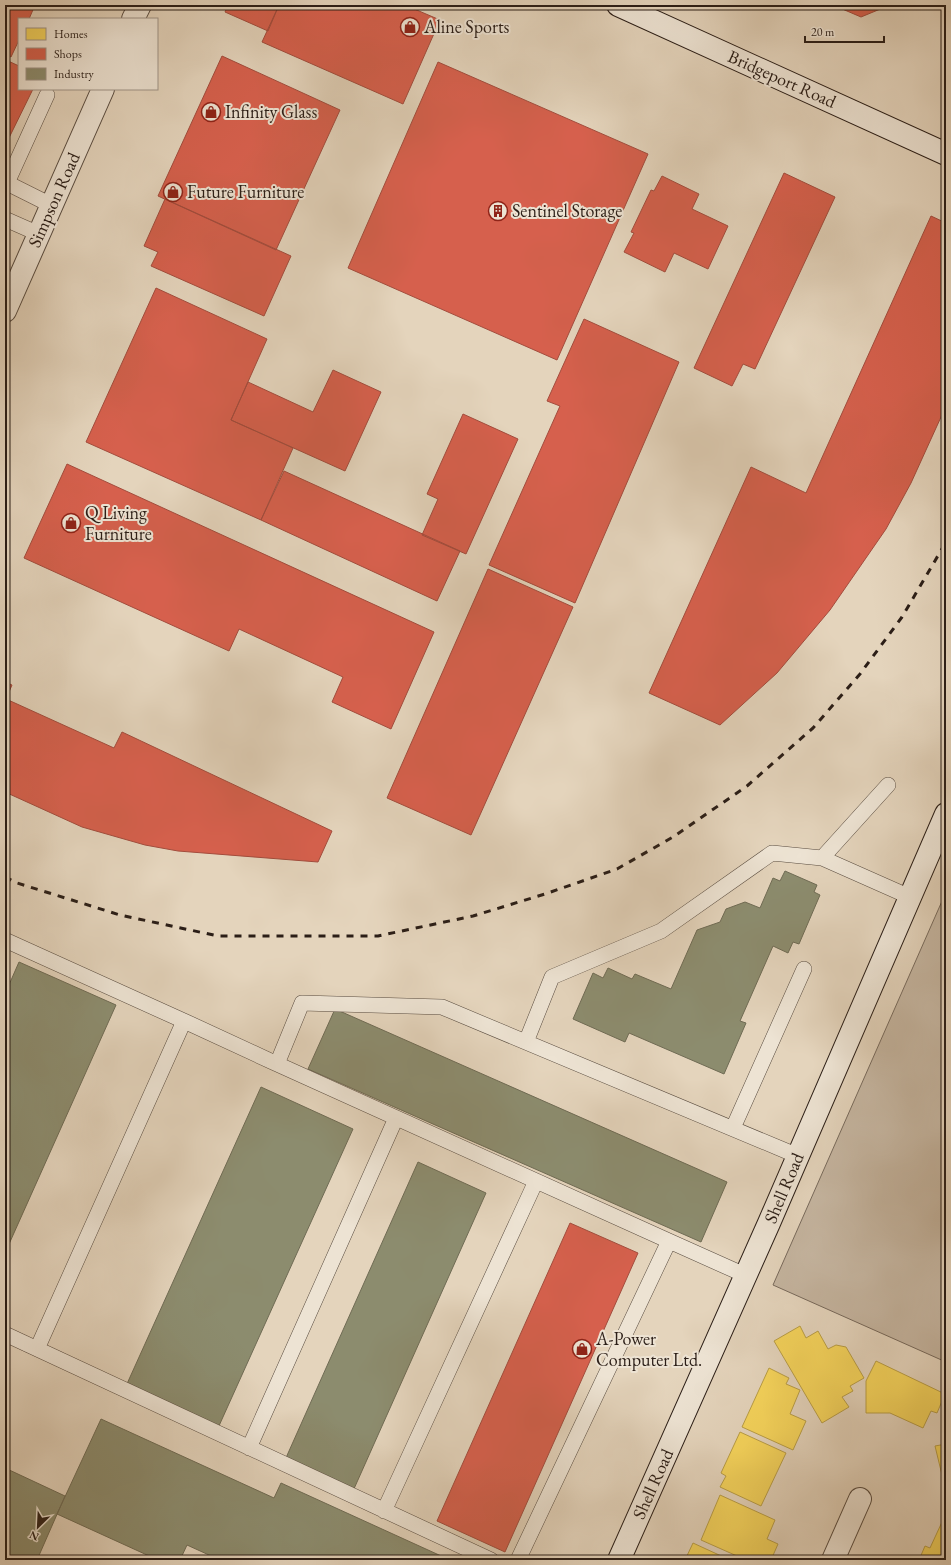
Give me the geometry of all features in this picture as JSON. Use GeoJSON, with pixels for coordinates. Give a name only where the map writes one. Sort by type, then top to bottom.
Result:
{"type":"FeatureCollection","features":[{"type":"Feature","properties":{"kind":"street"},"geometry":{"type":"LineString","coordinates":[[134,18],[140,5]]}},
{"type":"Feature","properties":{"kind":"street","name":"Bridgeport Road"},"geometry":{"type":"LineString","coordinates":[[618,5],[946,154]]}},
{"type":"Feature","properties":{"kind":"street","name":"Simpson Road"},"geometry":{"type":"LineString","coordinates":[[5,311],[103,90]]}},
{"type":"Feature","properties":{"kind":"street","name":"Shell Road"},"geometry":{"type":"LineString","coordinates":[[619,1560],[798,1156],[946,814]]}},
{"type":"Feature","properties":{"kind":"street"},"geometry":{"type":"LineString","coordinates":[[833,1560],[860,1499]]}},
{"type":"Feature","properties":{"kind":"lane"},"geometry":{"type":"LineString","coordinates":[[47,95],[6,183],[52,204]]}},
{"type":"Feature","properties":{"kind":"lane"},"geometry":{"type":"LineString","coordinates":[[5,219],[38,234]]}},
{"type":"Feature","properties":{"kind":"lane"},"geometry":{"type":"LineString","coordinates":[[822,858],[888,785]]}},
{"type":"Feature","properties":{"kind":"lane"},"geometry":{"type":"LineString","coordinates":[[526,1042],[552,977],[661,931],[772,853],[822,858],[910,897]]}},
{"type":"Feature","properties":{"kind":"lane"},"geometry":{"type":"LineString","coordinates":[[5,940],[745,1275]]}},
{"type":"Feature","properties":{"kind":"lane"},"geometry":{"type":"LineString","coordinates":[[733,1128],[804,969]]}},
{"type":"Feature","properties":{"kind":"lane"},"geometry":{"type":"LineString","coordinates":[[277,1064],[302,1003],[442,1007],[798,1156]]}},
{"type":"Feature","properties":{"kind":"lane"},"geometry":{"type":"LineString","coordinates":[[37,1348],[184,1021]]}},
{"type":"Feature","properties":{"kind":"lane"},"geometry":{"type":"LineString","coordinates":[[249,1448],[396,1118]]}},
{"type":"Feature","properties":{"kind":"lane"},"geometry":{"type":"LineString","coordinates":[[384,1511],[536,1181]]}},
{"type":"Feature","properties":{"kind":"lane"},"geometry":{"type":"LineString","coordinates":[[518,1560],[669,1241]]}},
{"type":"Feature","properties":{"kind":"lane"},"geometry":{"type":"LineString","coordinates":[[5,1334],[491,1560]]}},
{"type":"Feature","properties":{"kind":"shaded area"},"geometry":{"type":"Polygon","coordinates":[[[946,892],[946,1362],[773,1285],[946,892]]]}},
{"type":"Feature","properties":{"kind":"building: Homes"},"geometry":{"type":"Polygon","coordinates":[[[800,1326],[806,1338],[818,1331],[828,1349],[836,1345],[846,1347],[864,1378],[850,1386],[853,1391],[842,1397],[849,1407],[822,1423],[774,1341],[800,1326]]]}},
{"type":"Feature","properties":{"kind":"building: Homes"},"geometry":{"type":"Polygon","coordinates":[[[876,1361],[945,1394],[937,1413],[931,1411],[923,1428],[890,1413],[866,1413],[866,1381],[876,1361]]]}},
{"type":"Feature","properties":{"kind":"building: Homes"},"geometry":{"type":"Polygon","coordinates":[[[769,1368],[789,1378],[786,1384],[800,1390],[790,1414],[806,1421],[793,1450],[742,1427],[769,1368]]]}},
{"type":"Feature","properties":{"kind":"building: Homes"},"geometry":{"type":"Polygon","coordinates":[[[740,1432],[786,1453],[761,1506],[720,1487],[726,1476],[721,1473],[740,1432]]]}},
{"type":"Feature","properties":{"kind":"building: Homes"},"geometry":{"type":"Polygon","coordinates":[[[946,1444],[946,1474],[942,1475],[935,1446],[946,1444]]]}},
{"type":"Feature","properties":{"kind":"building: Homes"},"geometry":{"type":"Polygon","coordinates":[[[720,1495],[775,1520],[767,1539],[778,1544],[771,1560],[746,1560],[701,1540],[720,1495]]]}},
{"type":"Feature","properties":{"kind":"building: Homes"},"geometry":{"type":"Polygon","coordinates":[[[942,1522],[946,1523],[946,1560],[919,1560],[925,1546],[930,1548],[942,1522]]]}},
{"type":"Feature","properties":{"kind":"building: Homes"},"geometry":{"type":"Polygon","coordinates":[[[693,1543],[730,1560],[685,1560],[693,1543]]]}},
{"type":"Feature","properties":{"kind":"building: Shops"},"geometry":{"type":"Polygon","coordinates":[[[5,5],[35,5],[29,18],[18,18],[18,42],[11,57],[5,54],[5,5]]]}},
{"type":"Feature","properties":{"kind":"building: Shops"},"geometry":{"type":"Polygon","coordinates":[[[228,5],[279,5],[268,31],[225,12],[228,5]]]}},
{"type":"Feature","properties":{"kind":"building: Shops"},"geometry":{"type":"Polygon","coordinates":[[[279,5],[405,5],[440,20],[403,104],[262,42],[279,5]]]}},
{"type":"Feature","properties":{"kind":"building: Shops"},"geometry":{"type":"Polygon","coordinates":[[[833,5],[890,5],[861,17],[833,5]]]}},
{"type":"Feature","properties":{"kind":"building: Shops"},"geometry":{"type":"Polygon","coordinates":[[[222,56],[340,110],[276,250],[158,196],[222,56]]]}},
{"type":"Feature","properties":{"kind":"building: Shops"},"geometry":{"type":"Polygon","coordinates":[[[6,60],[18,66],[18,90],[33,90],[5,146],[6,60]]]}},
{"type":"Feature","properties":{"kind":"building: Shops","name":"Sentinel Storage"},"geometry":{"type":"Polygon","coordinates":[[[438,62],[648,154],[557,360],[348,268],[438,62]]]}},
{"type":"Feature","properties":{"kind":"building: Shops"},"geometry":{"type":"Polygon","coordinates":[[[784,173],[835,197],[755,369],[743,364],[732,386],[694,368],[784,173]]]}},
{"type":"Feature","properties":{"kind":"building: Shops"},"geometry":{"type":"Polygon","coordinates":[[[662,176],[699,194],[692,209],[728,226],[708,269],[674,253],[665,272],[624,252],[634,233],[631,232],[651,190],[654,191],[662,176]]]}},
{"type":"Feature","properties":{"kind":"building: Shops"},"geometry":{"type":"Polygon","coordinates":[[[165,199],[291,256],[264,316],[151,266],[158,252],[144,246],[165,199]]]}},
{"type":"Feature","properties":{"kind":"building: Shops"},"geometry":{"type":"Polygon","coordinates":[[[931,216],[946,223],[946,406],[911,483],[886,529],[830,610],[777,673],[720,725],[649,693],[751,467],[806,493],[931,216]]]}},
{"type":"Feature","properties":{"kind":"building: Shops"},"geometry":{"type":"Polygon","coordinates":[[[156,288],[267,339],[231,420],[293,448],[261,520],[86,442],[156,288]]]}},
{"type":"Feature","properties":{"kind":"building: Shops"},"geometry":{"type":"Polygon","coordinates":[[[584,319],[679,362],[575,603],[489,565],[560,406],[547,401],[584,319]]]}},
{"type":"Feature","properties":{"kind":"building: Shops"},"geometry":{"type":"Polygon","coordinates":[[[333,370],[381,392],[345,471],[231,420],[248,382],[313,412],[333,370]]]}},
{"type":"Feature","properties":{"kind":"building: Shops"},"geometry":{"type":"Polygon","coordinates":[[[463,414],[518,439],[466,554],[422,535],[438,499],[427,494],[463,414]]]}},
{"type":"Feature","properties":{"kind":"building: Shops"},"geometry":{"type":"Polygon","coordinates":[[[67,464],[434,632],[391,729],[332,702],[343,677],[239,629],[229,651],[24,558],[67,464]]]}},
{"type":"Feature","properties":{"kind":"building: Shops"},"geometry":{"type":"Polygon","coordinates":[[[284,471],[460,551],[437,601],[261,520],[284,471]]]}},
{"type":"Feature","properties":{"kind":"building: Shops"},"geometry":{"type":"Polygon","coordinates":[[[488,569],[573,607],[471,835],[387,798],[488,569]]]}},
{"type":"Feature","properties":{"kind":"building: Shops"},"geometry":{"type":"Polygon","coordinates":[[[5,682],[12,685],[6,699],[114,748],[122,732],[332,831],[318,862],[178,851],[145,845],[82,827],[5,792],[5,682]]]}},
{"type":"Feature","properties":{"kind":"building: Shops"},"geometry":{"type":"Polygon","coordinates":[[[570,1223],[638,1253],[505,1552],[437,1521],[570,1223]]]}},
{"type":"Feature","properties":{"kind":"building: Industry"},"geometry":{"type":"Polygon","coordinates":[[[785,871],[817,885],[814,892],[820,895],[799,944],[793,942],[788,953],[773,946],[740,1021],[746,1023],[724,1074],[629,1033],[625,1042],[573,1019],[593,973],[603,978],[608,968],[632,979],[635,974],[671,989],[697,930],[720,922],[726,909],[745,902],[760,908],[773,878],[780,881],[785,871]]]}},
{"type":"Feature","properties":{"kind":"building: Industry"},"geometry":{"type":"Polygon","coordinates":[[[19,962],[116,1005],[5,1253],[5,994],[19,962]]]}},
{"type":"Feature","properties":{"kind":"building: Industry"},"geometry":{"type":"Polygon","coordinates":[[[335,1009],[727,1182],[701,1242],[308,1069],[335,1009]]]}},
{"type":"Feature","properties":{"kind":"building: Industry"},"geometry":{"type":"Polygon","coordinates":[[[261,1087],[353,1129],[218,1428],[126,1386],[261,1087]]]}},
{"type":"Feature","properties":{"kind":"building: Industry"},"geometry":{"type":"Polygon","coordinates":[[[418,1162],[486,1193],[353,1491],[285,1460],[418,1162]]]}},
{"type":"Feature","properties":{"kind":"building: Industry"},"geometry":{"type":"Polygon","coordinates":[[[101,1419],[274,1498],[281,1483],[450,1560],[220,1560],[187,1545],[180,1560],[158,1560],[57,1514],[101,1419]]]}},
{"type":"Feature","properties":{"kind":"building: Industry"},"geometry":{"type":"Polygon","coordinates":[[[5,1468],[65,1496],[37,1560],[5,1560],[5,1468]]]}},
{"type":"Feature","properties":{"kind":"railway"},"geometry":{"type":"LineString","coordinates":[[5,877],[17,883],[120,915],[218,936],[378,936],[473,916],[545,894],[617,869],[673,837],[747,786],[813,728],[860,674],[902,617],[946,542]]}},
{"type":"Feature","properties":{"kind":"place","name":"Aline Sports"},"geometry":{"type":"Point","coordinates":[410,27]}},
{"type":"Feature","properties":{"kind":"place","name":"Infinity Glass"},"geometry":{"type":"Point","coordinates":[211,112]}},
{"type":"Feature","properties":{"kind":"place","name":"Future Furniture"},"geometry":{"type":"Point","coordinates":[173,192]}},
{"type":"Feature","properties":{"kind":"place","name":"Sentinel Storage"},"geometry":{"type":"Point","coordinates":[498,211]}},
{"type":"Feature","properties":{"kind":"place","name":"Q Living Furniture"},"geometry":{"type":"Point","coordinates":[71,523]}},
{"type":"Feature","properties":{"kind":"place","name":"A-Power Computer Ltd."},"geometry":{"type":"Point","coordinates":[582,1349]}}]}
